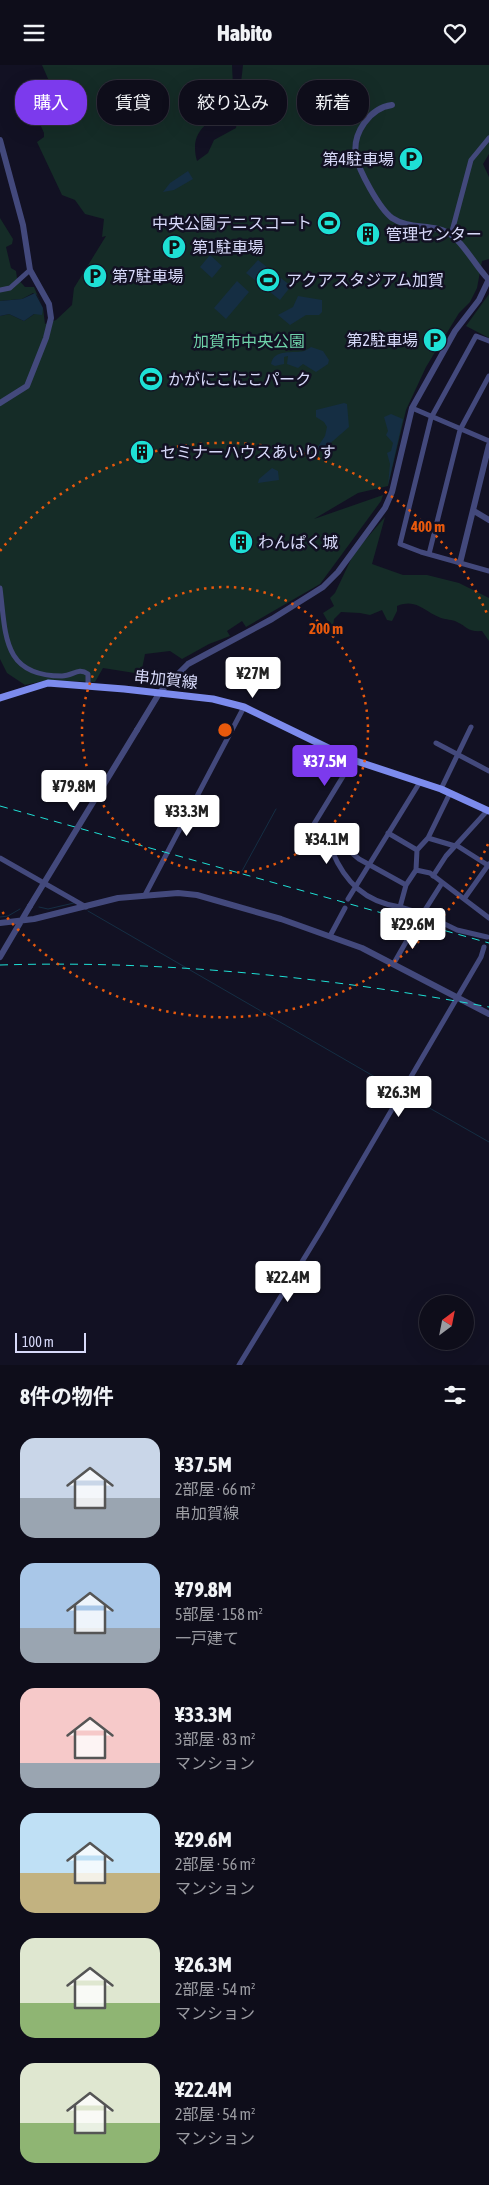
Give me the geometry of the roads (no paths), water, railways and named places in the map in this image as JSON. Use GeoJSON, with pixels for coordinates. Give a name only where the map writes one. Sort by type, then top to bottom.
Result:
{"type":"FeatureCollection","features":[{"type":"Feature","properties":{"kind":"main road","name":"串加賀線"},"geometry":{"type":"LineString","coordinates":[[0,698],[48,683],[213,699],[244,707],[353,760],[441,789],[488,811]]}},
{"type":"Feature","properties":{"kind":"street"},"geometry":{"type":"LineString","coordinates":[[0,957],[160,693],[188,664],[272,619],[331,580],[385,507],[392,492],[412,408],[455,331],[480,300],[489,280],[451,235],[438,229],[407,225],[393,218],[383,207],[360,167],[356,146],[366,121],[377,109],[392,105]]}},
{"type":"Feature","properties":{"kind":"street"},"geometry":{"type":"LineString","coordinates":[[451,235],[472,160],[489,138]]}},
{"type":"Feature","properties":{"kind":"street"},"geometry":{"type":"LineString","coordinates":[[0,140],[23,225],[30,270],[48,305],[50,322],[26,385],[0,403]]}},
{"type":"Feature","properties":{"kind":"street"},"geometry":{"type":"LineString","coordinates":[[0,290],[10,288],[30,270]]}},
{"type":"Feature","properties":{"kind":"street"},"geometry":{"type":"LineString","coordinates":[[489,341],[476,336],[431,417],[400,544],[489,571]]}},
{"type":"Feature","properties":{"kind":"street"},"geometry":{"type":"LineString","coordinates":[[429,554],[460,430],[489,376]]}},
{"type":"Feature","properties":{"kind":"street"},"geometry":{"type":"LineString","coordinates":[[412,408],[489,443],[460,563]]}},
{"type":"Feature","properties":{"kind":"street"},"geometry":{"type":"LineString","coordinates":[[474,511],[489,520]]}},
{"type":"Feature","properties":{"kind":"street"},"geometry":{"type":"LineString","coordinates":[[0,588],[7,643],[16,659],[28,669],[38,674],[62,676],[80,670],[84,671],[88,673],[88,686]]}},
{"type":"Feature","properties":{"kind":"street"},"geometry":{"type":"LineString","coordinates":[[145,895],[244,707]]}},
{"type":"Feature","properties":{"kind":"street"},"geometry":{"type":"LineString","coordinates":[[441,789],[471,727]]}},
{"type":"Feature","properties":{"kind":"street"},"geometry":{"type":"LineString","coordinates":[[436,743],[489,771]]}},
{"type":"Feature","properties":{"kind":"street"},"geometry":{"type":"LineString","coordinates":[[353,760],[314,824],[324,830],[348,851],[406,885]]}},
{"type":"Feature","properties":{"kind":"street"},"geometry":{"type":"LineString","coordinates":[[348,899],[356,889],[420,782]]}},
{"type":"Feature","properties":{"kind":"street"},"geometry":{"type":"LineString","coordinates":[[400,907],[406,885],[416,870],[417,850],[428,838],[450,793]]}},
{"type":"Feature","properties":{"kind":"street"},"geometry":{"type":"LineString","coordinates":[[433,876],[446,855],[488,811]]}},
{"type":"Feature","properties":{"kind":"street"},"geometry":{"type":"LineString","coordinates":[[324,830],[342,873],[356,889],[377,901],[422,914],[457,930],[487,938],[489,930]]}},
{"type":"Feature","properties":{"kind":"street"},"geometry":{"type":"LineString","coordinates":[[388,833],[417,850]]}},
{"type":"Feature","properties":{"kind":"street"},"geometry":{"type":"LineString","coordinates":[[428,838],[456,845],[489,865],[464,899]]}},
{"type":"Feature","properties":{"kind":"street"},"geometry":{"type":"LineString","coordinates":[[0,858],[86,907]]}},
{"type":"Feature","properties":{"kind":"street"},"geometry":{"type":"LineString","coordinates":[[416,870],[433,876],[489,919]]}},
{"type":"Feature","properties":{"kind":"street"},"geometry":{"type":"LineString","coordinates":[[418,921],[442,883]]}},
{"type":"Feature","properties":{"kind":"street"},"geometry":{"type":"LineString","coordinates":[[0,923],[21,921],[118,898],[178,893],[207,897],[330,936],[394,963],[489,1014]]}},
{"type":"Feature","properties":{"kind":"street"},"geometry":{"type":"LineString","coordinates":[[330,936],[345,908]]}},
{"type":"Feature","properties":{"kind":"street"},"geometry":{"type":"LineString","coordinates":[[394,963],[414,928]]}},
{"type":"Feature","properties":{"kind":"street"},"geometry":{"type":"LineString","coordinates":[[239,1365],[322,1229],[481,957],[484,947]]}},
{"type":"Feature","properties":{"kind":"water"},"geometry":{"type":"Polygon","coordinates":[[[188,171],[193,179],[174,190],[163,192],[170,183],[188,171]]]}},
{"type":"Feature","properties":{"kind":"water"},"geometry":{"type":"Polygon","coordinates":[[[210,255],[222,266],[212,278],[200,267],[210,255]]]}},
{"type":"Feature","properties":{"kind":"water","name":"アクアスタジアム加賀"},"geometry":{"type":"Polygon","coordinates":[[[258,260],[291,286],[280,300],[246,273],[258,260]]]}},
{"type":"Feature","properties":{"kind":"water","name":"アクアスタジアム加賀"},"geometry":{"type":"Polygon","coordinates":[[[237,281],[249,292],[226,319],[214,308],[237,281]]]}},
{"type":"Feature","properties":{"kind":"water"},"geometry":{"type":"Polygon","coordinates":[[[35,293],[43,308],[42,315],[34,314],[24,321],[9,314],[0,316],[0,301],[22,299],[35,293]]]}},
{"type":"Feature","properties":{"kind":"water"},"geometry":{"type":"Polygon","coordinates":[[[298,296],[322,300],[322,312],[319,315],[306,315],[290,325],[278,315],[293,307],[298,296]]]}},
{"type":"Feature","properties":{"kind":"water"},"geometry":{"type":"Polygon","coordinates":[[[311,347],[323,351],[329,360],[328,364],[316,372],[303,364],[298,368],[287,364],[288,356],[284,357],[284,364],[275,366],[271,364],[273,359],[280,354],[300,352],[311,347]]]}},
{"type":"Feature","properties":{"kind":"water"},"geometry":{"type":"Polygon","coordinates":[[[344,403],[347,404],[349,427],[326,447],[318,450],[317,448],[325,436],[327,427],[324,422],[316,417],[316,410],[344,403]]]}},
{"type":"Feature","properties":{"kind":"water"},"geometry":{"type":"Polygon","coordinates":[[[391,414],[403,419],[388,485],[390,464],[387,453],[391,451],[393,443],[386,435],[388,431],[384,417],[391,414]]]}},
{"type":"Feature","properties":{"kind":"water"},"geometry":{"type":"Polygon","coordinates":[[[272,468],[278,471],[279,480],[258,483],[259,479],[272,468]]]}},
{"type":"Feature","properties":{"kind":"waterway"},"geometry":{"type":"LineString","coordinates":[[242,871],[276,809]]}},
{"type":"Feature","properties":{"kind":"waterway"},"geometry":{"type":"LineString","coordinates":[[39,907],[48,909],[74,903]]}},
{"type":"Feature","properties":{"kind":"waterway"},"geometry":{"type":"LineString","coordinates":[[0,917],[8,916],[20,909]]}},
{"type":"Feature","properties":{"kind":"waterway"},"geometry":{"type":"LineString","coordinates":[[88,911],[401,1092]]}},
{"type":"Feature","properties":{"kind":"waterway"},"geometry":{"type":"LineString","coordinates":[[405,1094],[489,1142]]}},
{"type":"Feature","properties":{"kind":"railway"},"geometry":{"type":"LineString","coordinates":[[0,806],[489,943]]}},
{"type":"Feature","properties":{"kind":"railway"},"geometry":{"type":"LineString","coordinates":[[0,965],[123,965],[246,973],[368,987],[489,1007]]}},
{"type":"Feature","properties":{"kind":"place","name":"第4駐車場"},"geometry":{"type":"Point","coordinates":[411,159]}},
{"type":"Feature","properties":{"kind":"place","name":"中央公園テニスコート"},"geometry":{"type":"Point","coordinates":[329,223]}},
{"type":"Feature","properties":{"kind":"place","name":"管理センター"},"geometry":{"type":"Point","coordinates":[368,234]}},
{"type":"Feature","properties":{"kind":"place","name":"第1駐車場"},"geometry":{"type":"Point","coordinates":[174,247]}},
{"type":"Feature","properties":{"kind":"place","name":"第7駐車場"},"geometry":{"type":"Point","coordinates":[95,276]}},
{"type":"Feature","properties":{"kind":"place","name":"アクアスタジアム加賀"},"geometry":{"type":"Point","coordinates":[268,280]}},
{"type":"Feature","properties":{"kind":"place","name":"第2駐車場"},"geometry":{"type":"Point","coordinates":[435,340]}},
{"type":"Feature","properties":{"kind":"place","name":"かがにこにこパーク"},"geometry":{"type":"Point","coordinates":[151,379]}},
{"type":"Feature","properties":{"kind":"place","name":"セミナーハウスあいりす"},"geometry":{"type":"Point","coordinates":[142,452]}},
{"type":"Feature","properties":{"kind":"place","name":"わんぱく城"},"geometry":{"type":"Point","coordinates":[241,542]}},
{"type":"Feature","properties":{"kind":"park label","name":"加賀市中央公園"},"geometry":{"type":"Point","coordinates":[249,341]}}]}
